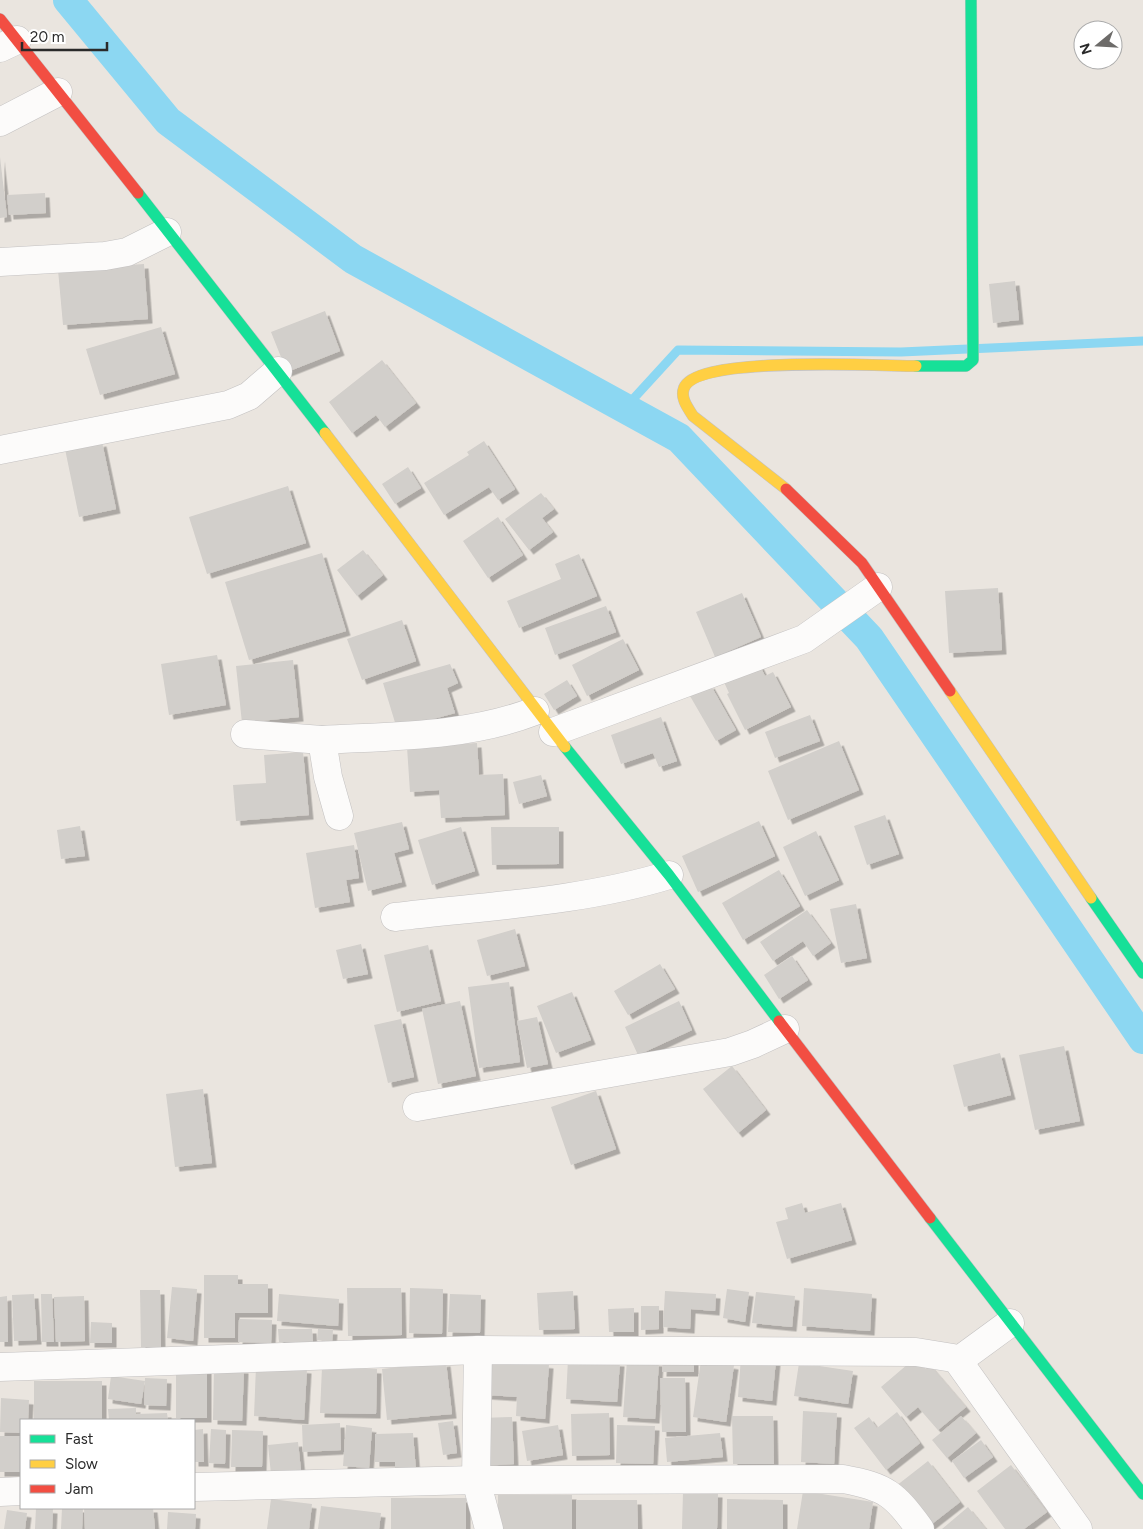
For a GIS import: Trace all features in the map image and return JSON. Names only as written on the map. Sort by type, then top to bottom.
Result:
[{"type":"street","points":[[971,0],[973,360],[966,366],[762,365],[730,368],[696,375],[686,384],[685,401],[693,416],[776,479],[862,562],[875,589],[1143,973]]},
{"type":"street","points":[[0,19],[8,44],[58,92],[278,372],[535,711],[669,875],[1010,1323],[1143,1494]]},
{"type":"street","points":[[0,122],[58,92]]},
{"type":"street","points":[[0,262],[105,256],[128,252],[167,232]]},
{"type":"street","points":[[0,450],[228,405],[248,396],[278,372]]},
{"type":"street","points":[[554,732],[804,639],[875,589]]},
{"type":"street","points":[[244,734],[322,740],[415,735],[479,727],[513,719],[535,711]]},
{"type":"street","points":[[322,740],[328,777],[339,816]]},
{"type":"street","points":[[395,917],[564,898],[634,886],[669,875]]},
{"type":"street","points":[[417,1107],[730,1052],[785,1029]]},
{"type":"street","points":[[958,1361],[1010,1323]]},
{"type":"street","points":[[478,1350],[476,1480],[489,1529]]},
{"type":"street","points":[[0,1367],[478,1350],[916,1352],[952,1358],[958,1361],[1078,1529]]},
{"type":"street","points":[[195,1487],[476,1480],[843,1479],[870,1484],[890,1494],[920,1529]]},
{"type":"street","points":[[0,1492],[20,1491]]},
{"type":"building","points":[[0,157],[7,217],[0,218]]},
{"type":"building","points":[[45,193],[46,213],[9,215],[7,195]]},
{"type":"building","points":[[144,264],[148,319],[63,325],[58,270]]},
{"type":"building","points":[[1015,281],[1019,320],[993,323],[989,284]]},
{"type":"building","points":[[325,311],[340,351],[287,372],[271,332]]},
{"type":"building","points":[[161,327],[175,374],[100,395],[86,349]]},
{"type":"building","points":[[382,360],[416,403],[385,427],[376,415],[352,433],[329,402]]},
{"type":"building","points":[[484,441],[515,489],[498,500],[489,487],[444,515],[424,483],[469,455],[467,452]]},
{"type":"building","points":[[102,442],[116,509],[79,517],[65,449]]},
{"type":"building","points":[[408,467],[421,488],[395,504],[382,484]]},
{"type":"building","points":[[288,486],[306,543],[207,574],[189,517]]},
{"type":"building","points":[[541,493],[554,509],[542,518],[553,532],[529,550],[505,519]]},
{"type":"building","points":[[498,517],[523,555],[488,578],[463,541]]},
{"type":"building","points":[[363,550],[383,575],[357,596],[337,570]]},
{"type":"building","points":[[322,553],[346,631],[249,660],[225,582]]},
{"type":"building","points":[[579,554],[597,596],[519,628],[507,601],[561,579],[555,564]]},
{"type":"building","points":[[998,588],[1002,650],[949,653],[945,591]]},
{"type":"building","points":[[742,593],[761,637],[715,657],[696,612]]},
{"type":"building","points":[[606,606],[616,632],[555,655],[545,628]]},
{"type":"building","points":[[402,620],[416,661],[362,680],[347,639]]},
{"type":"building","points":[[623,639],[639,670],[587,696],[572,665]]},
{"type":"building","points":[[217,655],[226,705],[169,715],[161,664]]},
{"type":"building","points":[[293,660],[299,717],[242,723],[236,666]]},
{"type":"building","points":[[758,662],[765,676],[773,672],[791,707],[745,730],[727,694],[729,693],[723,680]]},
{"type":"building","points":[[450,664],[458,683],[447,688],[455,713],[397,729],[383,683]]},
{"type":"building","points":[[567,680],[577,696],[554,710],[544,694]]},
{"type":"building","points":[[710,684],[736,730],[716,741],[690,696]]},
{"type":"building","points":[[810,715],[820,741],[775,758],[765,732]]},
{"type":"building","points":[[661,717],[677,761],[659,767],[653,753],[621,764],[611,735]]},
{"type":"building","points":[[839,741],[859,790],[788,820],[768,771]]},
{"type":"building","points":[[477,743],[479,775],[503,774],[505,815],[441,818],[439,790],[410,792],[407,747]]},
{"type":"building","points":[[303,752],[309,815],[236,821],[233,785],[266,783],[264,755]]},
{"type":"building","points":[[541,775],[547,796],[519,804],[513,782]]},
{"type":"building","points":[[885,815],[899,854],[867,865],[854,826]]},
{"type":"building","points":[[759,821],[775,856],[698,892],[682,856]]},
{"type":"building","points":[[402,822],[409,849],[394,853],[402,882],[368,891],[354,833]]},
{"type":"building","points":[[80,826],[85,856],[61,859],[57,830]]},
{"type":"building","points":[[461,827],[475,871],[432,885],[418,840]]},
{"type":"building","points":[[491,827],[559,827],[559,864],[492,865]]},
{"type":"building","points":[[816,831],[839,880],[805,896],[783,847]]},
{"type":"building","points":[[354,845],[359,878],[346,880],[350,902],[315,908],[306,853]]},
{"type":"building","points":[[779,870],[800,906],[743,940],[722,903]]},
{"type":"building","points":[[856,904],[867,958],[841,963],[830,909]]},
{"type":"building","points":[[807,910],[831,943],[813,956],[803,941],[773,961],[760,942]]},
{"type":"building","points":[[515,929],[525,966],[487,976],[477,940]]},
{"type":"building","points":[[361,944],[368,974],[343,979],[336,950]]},
{"type":"building","points":[[428,945],[441,1001],[397,1012],[384,955]]},
{"type":"building","points":[[792,956],[808,980],[779,999],[764,975]]},
{"type":"building","points":[[660,964],[675,989],[628,1015],[614,991]]},
{"type":"building","points":[[509,982],[520,1062],[479,1068],[468,987]]},
{"type":"building","points":[[572,992],[591,1040],[556,1053],[537,1006]]},
{"type":"building","points":[[460,1001],[476,1076],[438,1084],[422,1009]]},
{"type":"building","points":[[679,1001],[692,1030],[638,1055],[625,1027]]},
{"type":"building","points":[[537,1017],[548,1064],[527,1068],[517,1021]]},
{"type":"building","points":[[401,1019],[414,1077],[388,1083],[374,1025]]},
{"type":"building","points":[[1064,1046],[1080,1121],[1035,1130],[1019,1055]]},
{"type":"building","points":[[1000,1053],[1011,1095],[964,1107],[953,1065]]},
{"type":"building","points":[[732,1066],[766,1110],[738,1133],[703,1089]]},
{"type":"building","points":[[203,1089],[212,1163],[175,1167],[166,1094]]},
{"type":"building","points":[[596,1091],[616,1149],[571,1165],[551,1107]]},
{"type":"building","points":[[802,1203],[805,1213],[841,1203],[852,1240],[787,1259],[776,1222],[788,1219],[785,1208]]},
{"type":"building","points":[[204,1275],[238,1275],[238,1284],[268,1284],[268,1313],[235,1313],[235,1338],[204,1338]]},
{"type":"building","points":[[172,1287],[197,1289],[193,1341],[167,1338]]},
{"type":"building","points":[[347,1288],[401,1288],[402,1335],[348,1336]]},
{"type":"building","points":[[410,1288],[443,1289],[442,1334],[409,1333]]},
{"type":"building","points":[[804,1288],[872,1294],[870,1331],[802,1326]]},
{"type":"building","points":[[727,1289],[749,1292],[745,1322],[723,1318]]},
{"type":"building","points":[[140,1290],[160,1290],[161,1347],[141,1347]]},
{"type":"building","points":[[573,1291],[575,1329],[539,1330],[537,1293]]},
{"type":"building","points":[[665,1291],[716,1294],[715,1311],[691,1309],[690,1329],[663,1327]]},
{"type":"building","points":[[756,1292],[795,1296],[792,1327],[752,1323]]},
{"type":"building","points":[[34,1294],[37,1340],[14,1341],[12,1295]]},
{"type":"building","points":[[41,1294],[52,1294],[54,1342],[42,1342]]},
{"type":"building","points":[[279,1294],[339,1299],[338,1326],[277,1321]]},
{"type":"building","points":[[450,1294],[481,1295],[480,1333],[448,1332]]},
{"type":"building","points":[[7,1296],[8,1342],[0,1342],[0,1297]]},
{"type":"building","points":[[84,1296],[85,1341],[56,1342],[54,1297]]},
{"type":"building","points":[[641,1306],[659,1306],[659,1329],[641,1330]]},
{"type":"building","points":[[634,1308],[634,1332],[609,1332],[608,1309]]},
{"type":"building","points":[[239,1319],[272,1320],[271,1343],[238,1342]]},
{"type":"building","points":[[91,1322],[112,1323],[112,1343],[90,1343]]},
{"type":"building","points":[[278,1329],[312,1329],[313,1342],[279,1342]]},
{"type":"building","points":[[318,1329],[333,1330],[332,1342],[317,1340]]},
{"type":"building","points":[[663,1354],[694,1354],[694,1372],[662,1372]]},
{"type":"building","points":[[741,1357],[776,1360],[772,1401],[738,1397]]},
{"type":"building","points":[[915,1358],[925,1369],[930,1365],[966,1407],[938,1430],[918,1407],[906,1417],[881,1387]]},
{"type":"building","points":[[490,1359],[549,1364],[545,1419],[516,1416],[517,1397],[487,1395]]},
{"type":"building","points":[[568,1359],[620,1362],[617,1402],[566,1399]]},
{"type":"building","points":[[627,1360],[659,1362],[655,1419],[623,1417]]},
{"type":"building","points":[[701,1360],[734,1365],[726,1422],[693,1417]]},
{"type":"building","points":[[446,1362],[452,1414],[387,1420],[382,1369]]},
{"type":"building","points":[[799,1363],[853,1371],[848,1404],[794,1396]]},
{"type":"building","points":[[176,1365],[207,1365],[207,1418],[176,1418]]},
{"type":"building","points":[[256,1366],[307,1369],[304,1420],[254,1416]]},
{"type":"building","points":[[322,1367],[377,1369],[376,1414],[320,1413]]},
{"type":"building","points":[[214,1368],[244,1369],[242,1421],[213,1420]]},
{"type":"building","points":[[111,1376],[145,1381],[141,1404],[108,1399]]},
{"type":"building","points":[[145,1378],[167,1379],[166,1406],[144,1405]]},
{"type":"building","points":[[660,1378],[685,1378],[686,1432],[662,1432]]},
{"type":"building","points":[[34,1381],[102,1381],[102,1419],[34,1419]]},
{"type":"building","points":[[1,1398],[29,1400],[28,1419],[20,1419],[20,1433],[0,1432]]},
{"type":"building","points":[[136,1408],[136,1414],[167,1413],[168,1419],[109,1419],[108,1409]]},
{"type":"building","points":[[803,1411],[837,1413],[834,1464],[801,1462]]},
{"type":"building","points":[[897,1412],[920,1443],[886,1470],[854,1428],[869,1417],[877,1428]]},
{"type":"building","points":[[609,1413],[610,1455],[572,1456],[571,1414]]},
{"type":"building","points":[[732,1416],[773,1416],[774,1464],[733,1464]]},
{"type":"building","points":[[961,1416],[976,1433],[947,1458],[932,1440]]},
{"type":"building","points":[[512,1417],[514,1464],[483,1466],[480,1418]]},
{"type":"building","points":[[453,1421],[457,1453],[443,1455],[438,1423]]},
{"type":"building","points":[[340,1423],[341,1450],[303,1452],[302,1425]]},
{"type":"building","points":[[346,1425],[372,1428],[369,1468],[343,1466]]},
{"type":"building","points":[[558,1425],[563,1455],[527,1461],[522,1431]]},
{"type":"building","points":[[617,1425],[655,1426],[653,1464],[616,1463]]},
{"type":"building","points":[[203,1429],[204,1462],[195,1462],[195,1430]]},
{"type":"building","points":[[211,1429],[226,1430],[225,1464],[209,1463]]},
{"type":"building","points":[[232,1430],[263,1431],[262,1467],[231,1467]]},
{"type":"building","points":[[413,1433],[416,1471],[395,1472],[395,1462],[375,1462],[375,1434]]},
{"type":"building","points":[[720,1433],[723,1457],[667,1462],[665,1438]]},
{"type":"building","points":[[0,1436],[20,1436],[20,1472],[0,1472]]},
{"type":"building","points":[[981,1440],[993,1457],[964,1478],[952,1461]]},
{"type":"building","points":[[298,1442],[301,1471],[271,1474],[268,1445]]},
{"type":"building","points":[[928,1461],[960,1502],[928,1527],[896,1486]]},
{"type":"building","points":[[1011,1465],[1047,1512],[1024,1529],[1005,1529],[977,1491]]},
{"type":"building","points":[[803,1491],[873,1502],[869,1529],[797,1529]]},
{"type":"building","points":[[683,1492],[718,1493],[717,1529],[682,1529]]},
{"type":"building","points":[[498,1495],[572,1495],[572,1529],[498,1529]]},
{"type":"building","points":[[391,1498],[466,1498],[466,1529],[391,1529]]},
{"type":"building","points":[[271,1499],[312,1504],[309,1529],[267,1529]]},
{"type":"building","points":[[727,1499],[783,1500],[783,1529],[727,1529]]},
{"type":"building","points":[[576,1500],[637,1500],[638,1529],[576,1529]]},
{"type":"building","points":[[321,1506],[381,1513],[379,1529],[318,1529]]},
{"type":"building","points":[[968,1507],[986,1529],[942,1529]]},
{"type":"building","points":[[36,1509],[53,1509],[52,1529],[35,1529]]},
{"type":"building","points":[[62,1509],[83,1509],[82,1529],[61,1529]]},
{"type":"building","points":[[84,1509],[153,1509],[155,1529],[85,1529]]},
{"type":"building","points":[[7,1510],[27,1513],[25,1529],[4,1529]]},
{"type":"building","points":[[168,1512],[196,1514],[195,1529],[167,1529]]},
{"type":"waterway","points":[[68,0],[168,121],[353,259],[679,438],[869,638],[1143,1039]]},
{"type":"waterway","points":[[624,409],[678,350],[901,352],[1143,341]]},
{"type":"traffic: fast","points":[[916,366],[966,366],[973,360],[971,0]]},
{"type":"traffic: fast","points":[[138,193],[325,433]]},
{"type":"traffic: fast","points":[[565,747],[669,875],[779,1021]]},
{"type":"traffic: fast","points":[[1091,898],[1143,973]]},
{"type":"traffic: fast","points":[[930,1218],[1143,1494]]},
{"type":"traffic: slow","points":[[786,489],[693,416],[684,399],[684,388],[696,378],[720,371],[753,367],[830,364],[916,366]]},
{"type":"traffic: slow","points":[[325,433],[565,747]]},
{"type":"traffic: slow","points":[[950,691],[1091,898]]},
{"type":"traffic: jam","points":[[0,19],[138,193]]},
{"type":"traffic: jam","points":[[786,489],[862,563],[950,691]]},
{"type":"traffic: jam","points":[[779,1021],[930,1218]]}]
